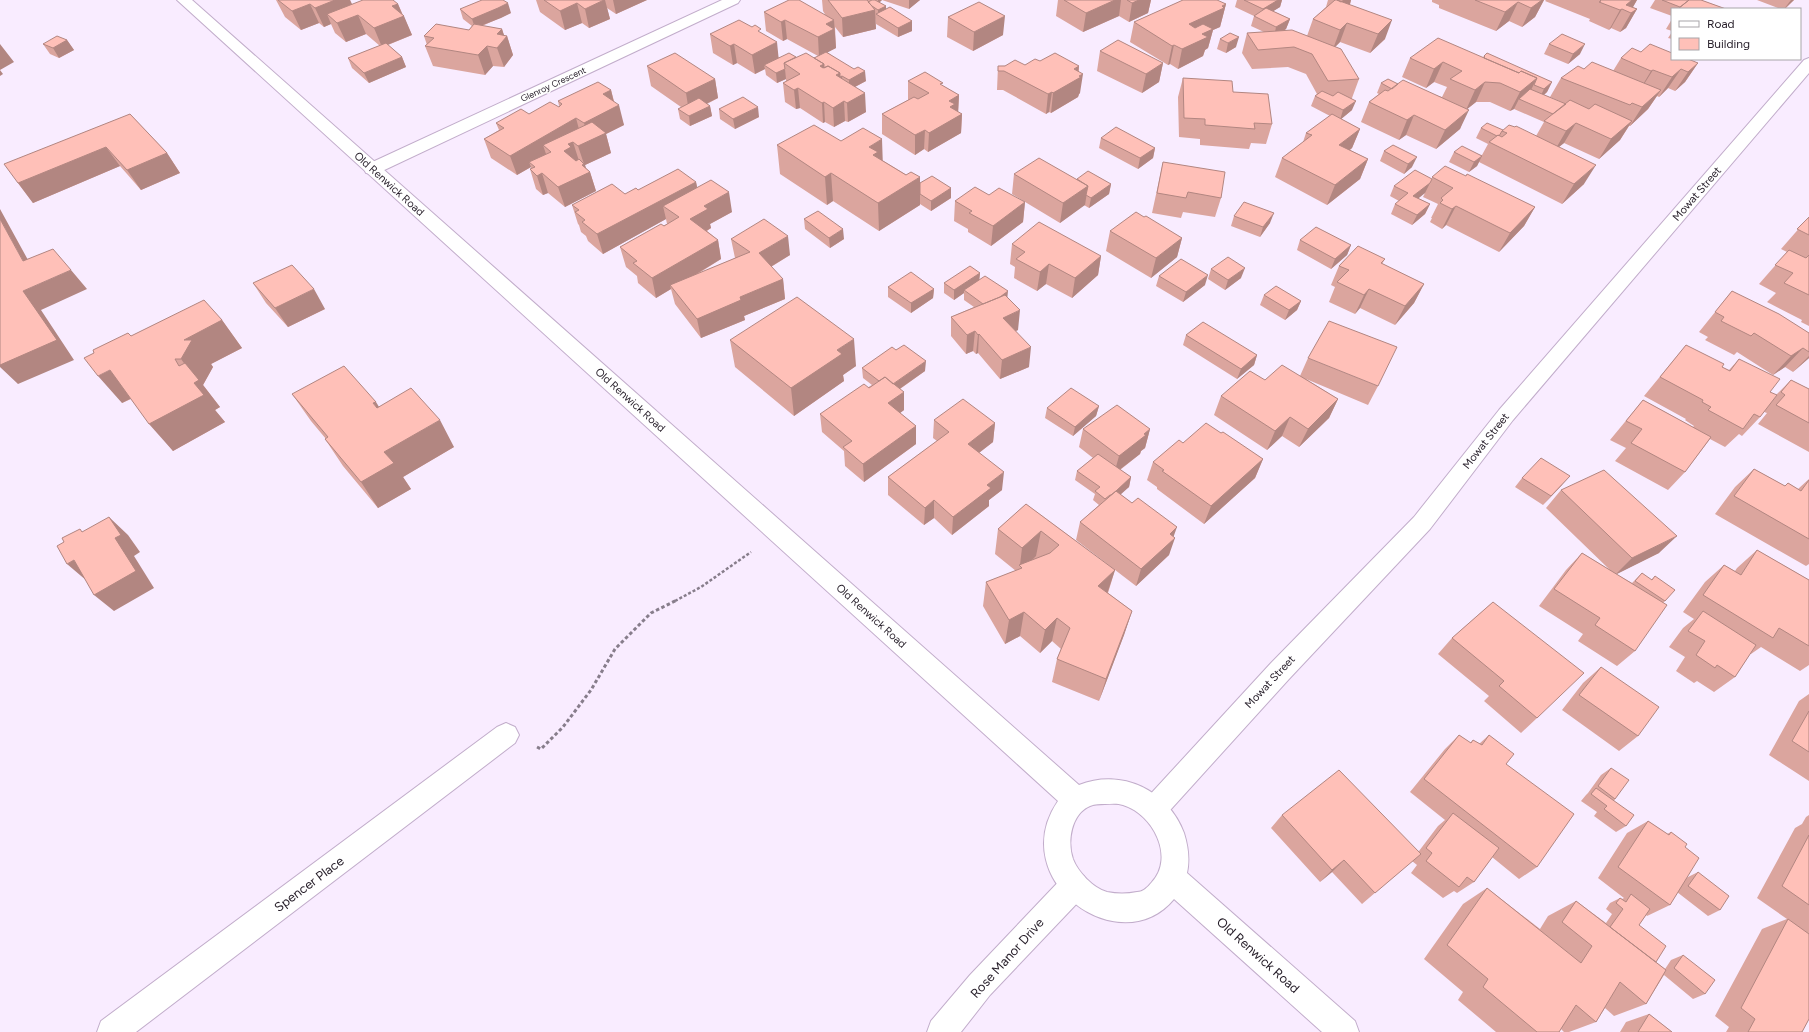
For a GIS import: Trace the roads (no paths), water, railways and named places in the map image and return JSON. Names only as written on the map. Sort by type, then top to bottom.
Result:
[{"type":"street","name":"Old Renwick Road","points":[[184,0],[1076,800]]},
{"type":"street","name":"Glenroy Crescent","points":[[372,169],[733,0]]},
{"type":"street","name":"Mowat Street","points":[[1154,809],[1280,671],[1422,523],[1506,415],[1809,64]]},
{"type":"street","name":"Spencer Place","points":[[112,1032],[506,735]]},
{"type":"street","points":[[1117,791],[1137,797],[1154,809],[1163,818],[1174,841],[1176,853],[1175,866],[1172,878],[1165,890],[1155,899],[1143,905],[1128,908],[1114,908],[1099,904],[1085,896],[1074,886],[1064,873],[1056,845],[1058,830],[1062,818],[1076,800],[1092,793],[1117,791]]},
{"type":"street","name":"Old Renwick Road","points":[[1172,878],[1344,1032]]},
{"type":"street","name":"Rose Manor Drive","points":[[942,1032],[980,985],[1074,886]]}]
